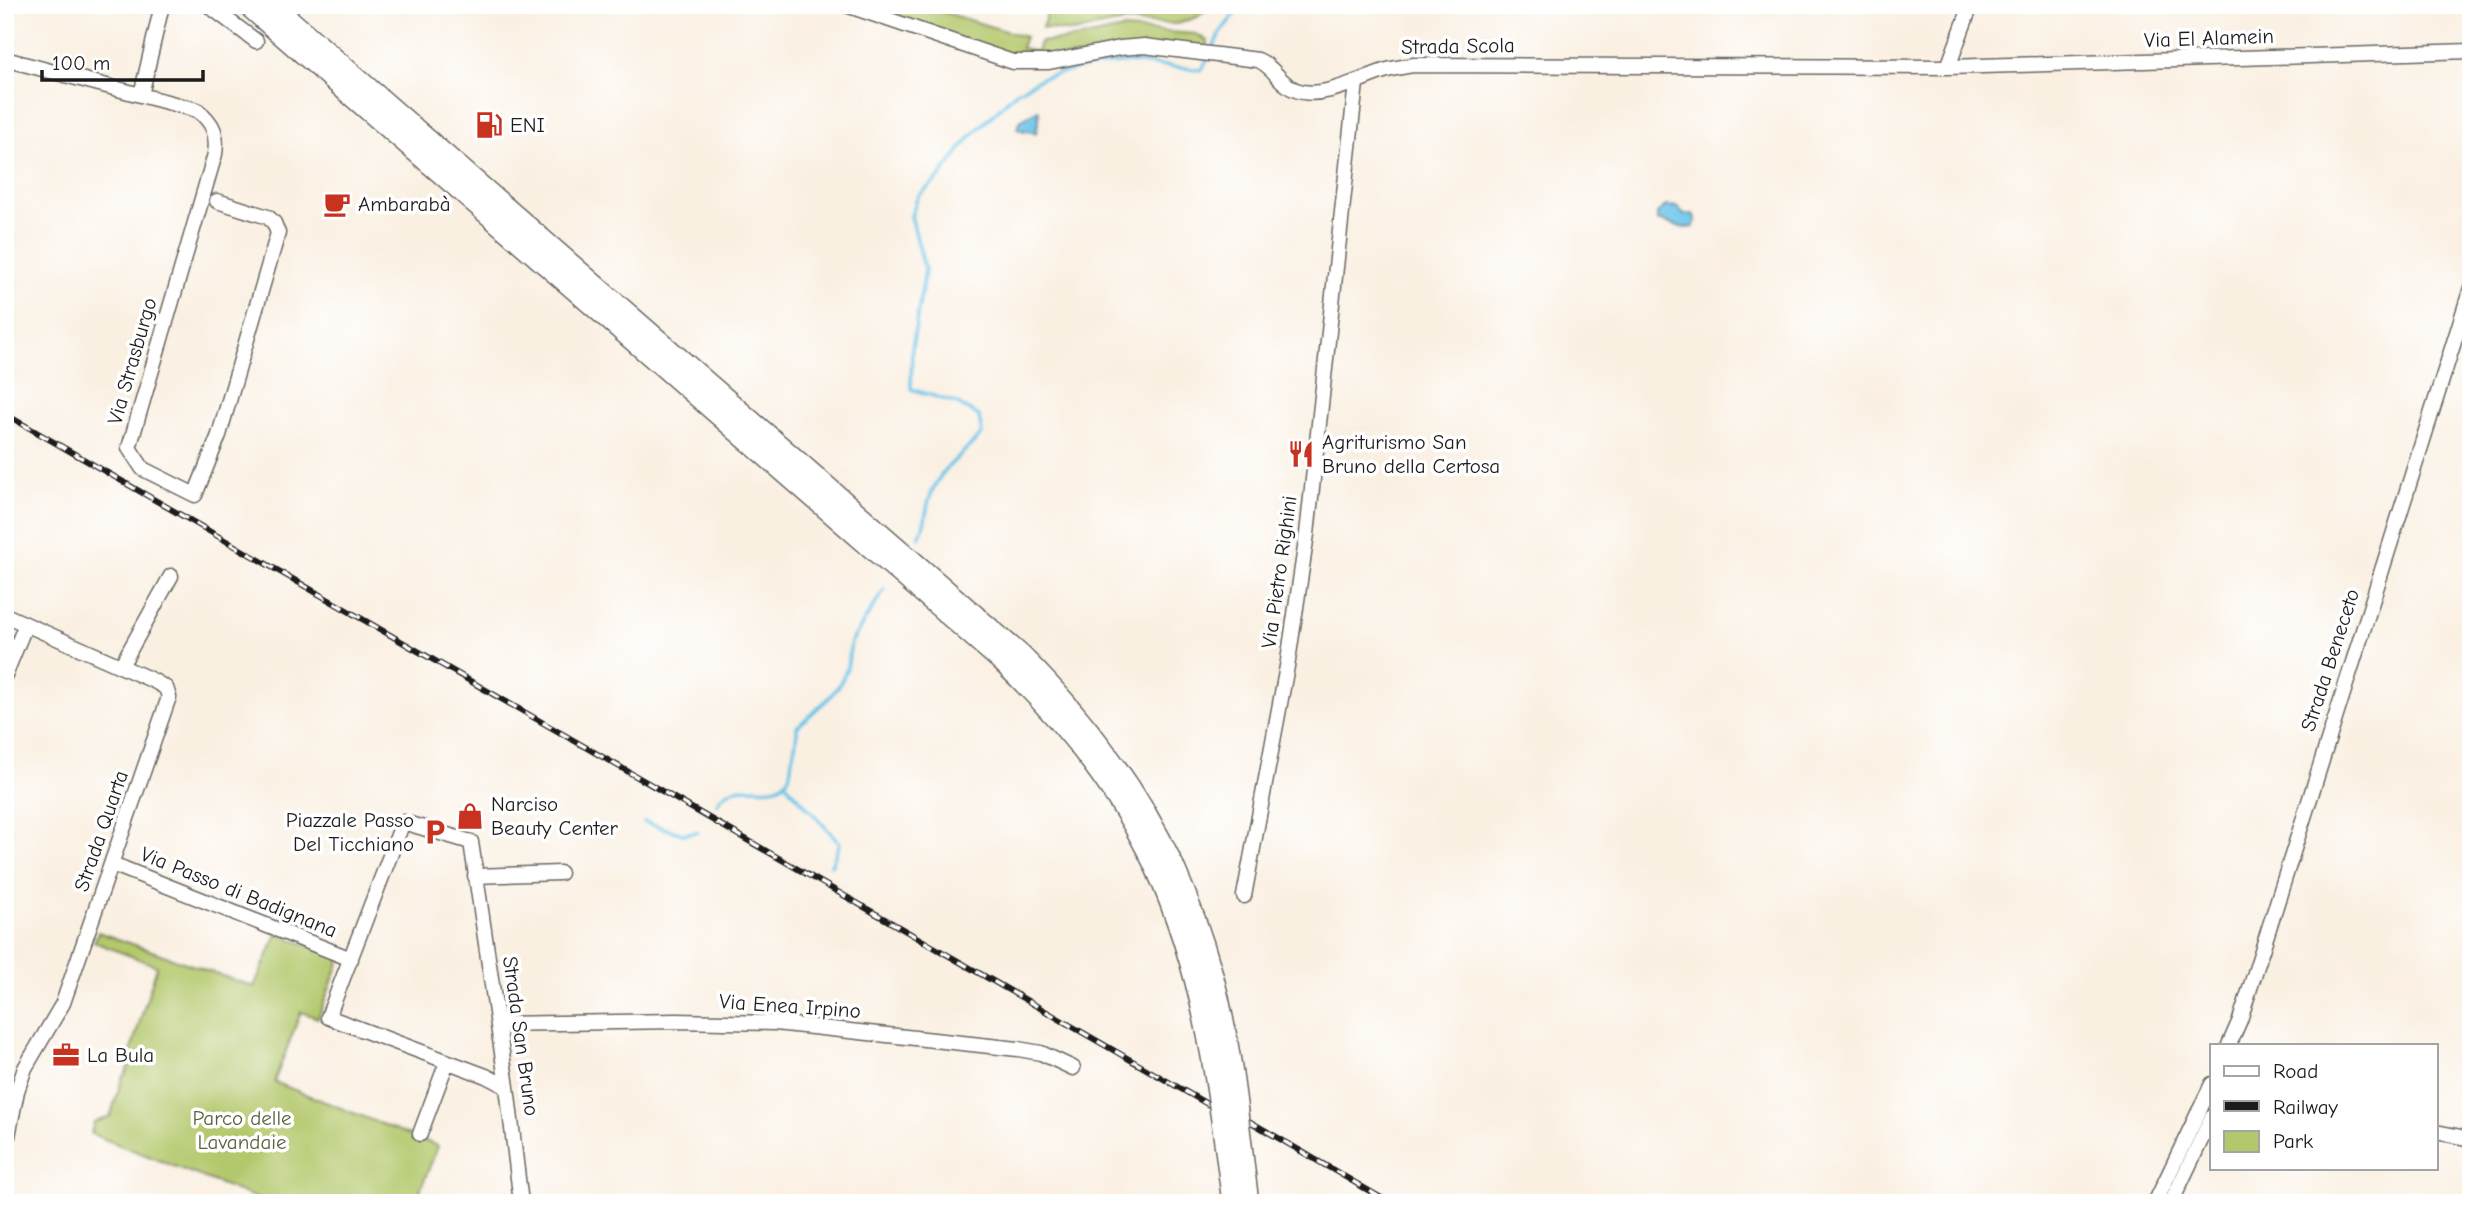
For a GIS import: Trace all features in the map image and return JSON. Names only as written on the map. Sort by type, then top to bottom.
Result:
[{"type":"highway","points":[[248,5],[1002,661],[1051,710],[1094,762],[1164,865],[1202,999],[1233,1203]]},
{"type":"highway","points":[[272,5],[1021,656],[1069,706],[1111,759],[1136,797],[1164,865],[1199,930],[1217,995],[1231,1072],[1248,1203]]},
{"type":"street","points":[[141,95],[162,5]]},
{"type":"street","points":[[208,5],[256,41]]},
{"type":"street","name":"Strada Scola","points":[[846,5],[1013,62],[1049,62],[1128,47],[1153,47],[1258,60],[1269,65],[1287,86],[1299,92],[1313,92],[1356,83],[1381,72],[1413,65],[1948,67]]},
{"type":"street","points":[[1948,67],[1971,5]]},
{"type":"street","name":"Via El Alamein","points":[[1948,67],[2471,51]]},
{"type":"street","name":"Via Strasburgo","points":[[5,60],[197,110],[214,126],[217,141],[207,181],[129,448],[143,469],[195,495],[219,435],[278,233],[268,217],[217,201]]},
{"type":"street","name":"Via Pietro Righini","points":[[1244,896],[1288,661],[1307,534],[1356,83]]},
{"type":"street","points":[[199,209],[217,201],[207,181]]},
{"type":"street","name":"Strada Beneceto","points":[[2229,1044],[2240,1020],[2471,288]]},
{"type":"street","points":[[121,666],[171,576]]},
{"type":"street","name":"Strada Quarta","points":[[5,615],[163,686],[168,691],[169,701],[63,1003],[25,1068],[9,1106],[5,1151]]},
{"type":"street","points":[[5,675],[26,624]]},
{"type":"street","name":"Strada San Bruno","points":[[351,959],[403,822],[471,842],[508,1087],[521,1203]]},
{"type":"street","name":"Via Passo di Badignana","points":[[112,864],[351,959]]},
{"type":"street","points":[[475,876],[560,873]]},
{"type":"street","points":[[351,959],[328,1017],[486,1076],[508,1087]]},
{"type":"street","name":"Via Enea Irpino","points":[[498,1024],[676,1021],[775,1023],[1018,1049],[1041,1053],[1073,1068]]},
{"type":"street","points":[[420,1134],[447,1062]]},
{"type":"street","points":[[2155,1203],[2210,1088]]},
{"type":"street","points":[[2171,1203],[2210,1121]]},
{"type":"street","points":[[2438,1132],[2471,1139]]},
{"type":"green space","points":[[859,5],[920,5],[1025,37],[1021,48],[1037,52],[1040,42],[1074,39],[1123,29],[1196,34],[1208,41],[1207,49],[1019,59]]},
{"type":"green space","points":[[1057,5],[1213,5],[1197,17],[1177,24],[1124,22],[1072,32],[1042,28],[1049,8],[1055,10]]},
{"type":"green space","name":"Parco delle Lavandaie","points":[[98,932],[254,987],[277,934],[341,958],[318,1018],[301,1012],[274,1082],[438,1146],[415,1203],[269,1203],[91,1134],[94,1122],[110,1117],[129,1064],[127,1063],[157,966],[94,942]]},
{"type":"water","points":[[1038,110],[1040,113],[1036,133],[1017,129],[1019,122]]},
{"type":"water","points":[[1666,206],[1678,207],[1684,215],[1693,214],[1696,221],[1693,227],[1685,228],[1657,220],[1657,213]]},
{"type":"waterway","points":[[1212,50],[1220,33],[1242,5]]},
{"type":"waterway","points":[[919,537],[935,485],[946,469],[982,434],[979,416],[956,403],[911,389],[912,348],[925,270],[911,216],[918,196],[939,178],[970,137],[1016,92],[1042,78],[1089,66],[1130,62],[1202,70],[1208,57]]},
{"type":"waterway","points":[[717,804],[725,794],[734,790],[775,788],[783,784],[790,774],[797,727],[829,698],[840,684],[847,668],[851,642],[884,590]]},
{"type":"waterway","points":[[784,782],[840,843],[831,865]]},
{"type":"waterway","points":[[644,822],[683,834],[698,832]]},
{"type":"railway","points":[[5,414],[1209,1105]]},
{"type":"railway","points":[[1249,1121],[1390,1203]]},
{"type":"place","name":"ENI","points":[[489,125]]},
{"type":"place","name":"Ambarabà","points":[[337,204]]},
{"type":"place","name":"Agriturismo San Bruno della Certosa","points":[[1301,454]]},
{"type":"place","name":"Narciso Beauty Center","points":[[470,816]]},
{"type":"place","name":"Piazzale Passo Del Ticchiano","points":[[435,832]]},
{"type":"place","name":"La Bula","points":[[66,1055]]}]
